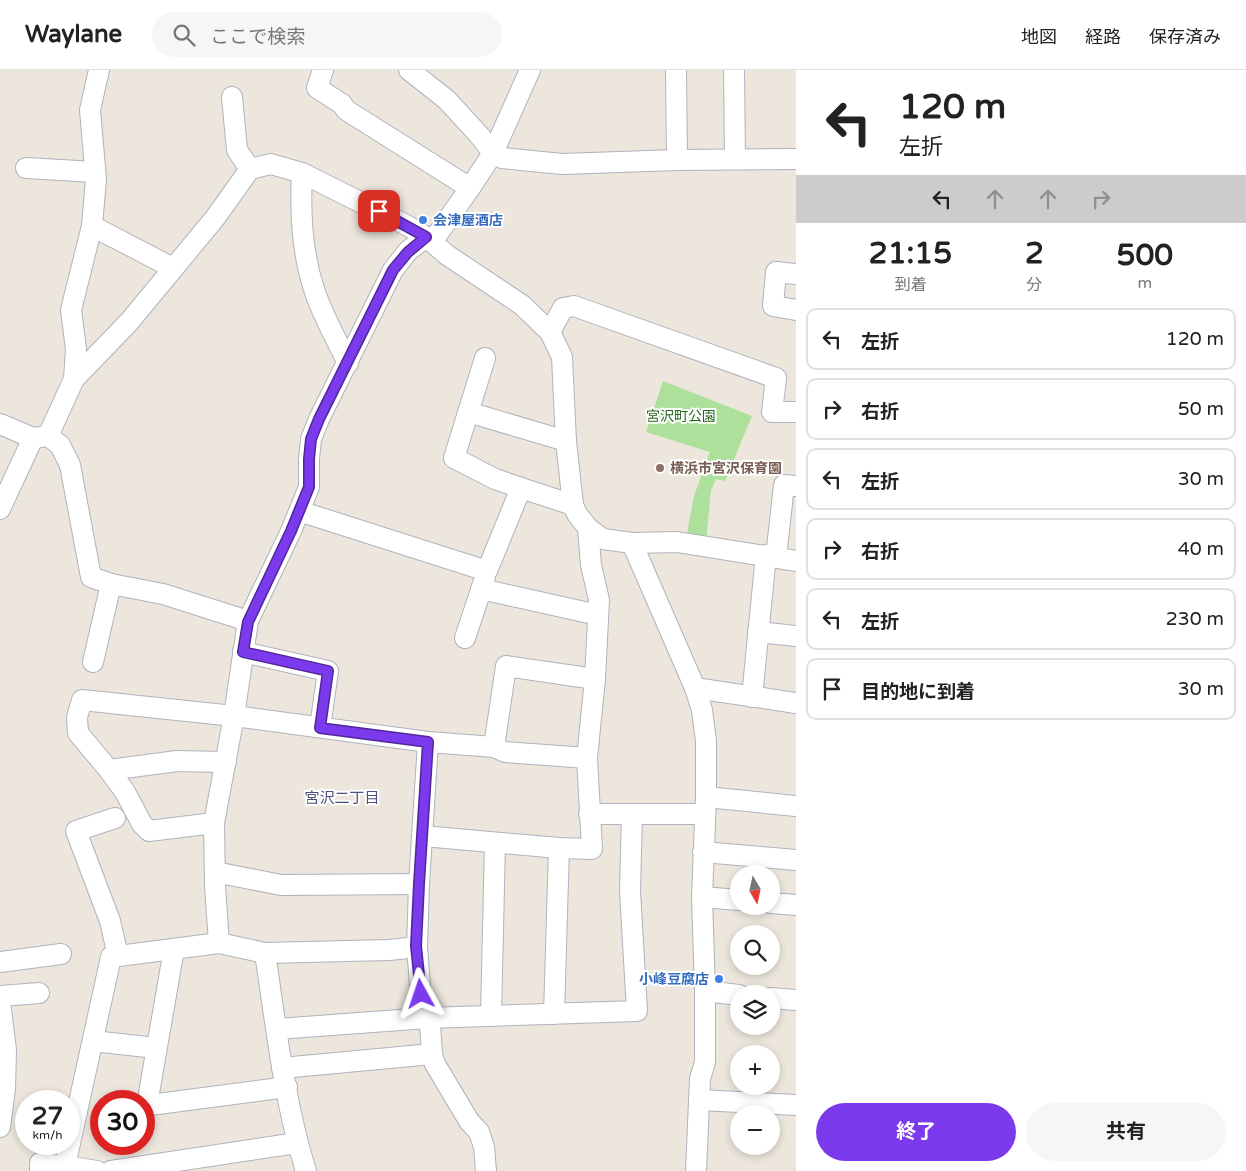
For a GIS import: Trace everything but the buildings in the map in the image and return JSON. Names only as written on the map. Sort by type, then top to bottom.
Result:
[{"type":"street","points":[[74,379],[76,349],[71,310],[92,226],[96,172],[90,110],[99,70]]},
{"type":"street","points":[[323,70],[317,88],[342,104],[346,110],[470,188]]},
{"type":"street","points":[[409,70],[447,100],[479,135],[492,153],[502,158],[562,164],[678,160],[796,159]]},
{"type":"street","points":[[219,943],[214,823],[234,716],[248,622],[291,531],[309,487],[311,439],[393,270],[408,252],[429,240],[470,188],[492,153],[530,70]]},
{"type":"street","points":[[676,70],[678,160]]},
{"type":"street","points":[[734,70],[735,159]]},
{"type":"street","points":[[232,98],[236,150],[250,169]]},
{"type":"street","points":[[0,509],[74,379],[129,322],[215,218],[250,169],[271,164],[302,173],[364,203],[429,240],[447,255],[522,305],[550,332],[562,357],[566,441],[573,505],[577,514],[588,528],[603,539],[632,543],[677,542],[796,561]]},
{"type":"street","points":[[26,168],[96,172]]},
{"type":"street","points":[[302,173],[301,204],[308,265],[314,291],[348,363]]},
{"type":"street","points":[[92,226],[173,268]]},
{"type":"street","points":[[796,274],[776,272],[773,306],[796,310]]},
{"type":"street","points":[[550,332],[563,308],[574,306],[776,378],[772,412],[796,412]]},
{"type":"street","points":[[485,358],[454,458],[495,479],[573,505]]},
{"type":"street","points":[[468,412],[566,441]]},
{"type":"street","points":[[0,424],[60,445],[67,455],[90,577],[111,584],[163,594],[248,622]]},
{"type":"street","points":[[752,697],[758,632],[784,484],[796,486]]},
{"type":"street","points":[[466,638],[484,580],[521,488]]},
{"type":"street","points":[[299,511],[484,580],[598,615]]},
{"type":"street","points":[[423,836],[559,848],[592,849],[587,758],[599,600],[591,564],[588,528]]},
{"type":"street","points":[[632,543],[695,688],[702,710],[706,742],[702,896],[705,1062],[700,1079],[696,1171]]},
{"type":"street","points":[[93,662],[111,584]]},
{"type":"street","points":[[758,632],[796,636]]},
{"type":"street","points":[[243,652],[328,671],[320,728]]},
{"type":"street","points":[[494,747],[506,666],[594,679]]},
{"type":"street","points":[[695,688],[796,703]]},
{"type":"street","points":[[214,823],[149,831],[142,824],[125,792],[78,733],[77,717],[82,700],[234,716],[428,742],[494,747],[506,752],[587,758]]},
{"type":"street","points":[[428,742],[416,946],[422,1010],[430,1025],[432,1054],[435,1064],[469,1122],[479,1132],[484,1147],[486,1171]]},
{"type":"street","points":[[109,770],[177,761],[226,762]]},
{"type":"street","points":[[589,814],[632,814],[705,806],[796,806]]},
{"type":"street","points":[[277,1029],[427,1018],[637,1011],[630,891],[632,814]]},
{"type":"street","points":[[115,818],[76,831],[110,921],[118,956]]},
{"type":"street","points":[[491,1016],[496,843]]},
{"type":"street","points":[[554,1014],[559,848]]},
{"type":"street","points":[[703,852],[796,860]]},
{"type":"street","points":[[215,872],[280,885],[419,884]]},
{"type":"street","points":[[702,896],[730,899]]},
{"type":"street","points":[[780,904],[796,905]]},
{"type":"street","points":[[65,1166],[111,957],[219,943],[264,953],[389,950],[416,946]]},
{"type":"street","points":[[174,949],[156,1048],[150,1105],[285,1078],[432,1054]]},
{"type":"street","points":[[264,953],[297,1143],[306,1171]]},
{"type":"street","points":[[0,962],[61,954]]},
{"type":"street","points":[[705,992],[730,994]]},
{"type":"street","points":[[0,996],[39,993]]},
{"type":"street","points":[[780,999],[796,1000]]},
{"type":"street","points":[[0,1002],[6,1050],[5,1089],[1,1117]]},
{"type":"street","points":[[93,1040],[156,1048]]},
{"type":"street","points":[[700,1100],[796,1105]]},
{"type":"street","points":[[111,1171],[142,1169],[297,1143]]},
{"type":"street","points":[[40,1171],[40,1163],[97,1171]]},
{"type":"green space","name":"宮沢町公園","points":[[663,381],[752,416],[725,481],[716,479],[711,490],[706,541],[686,539],[694,496],[710,452],[646,432]]},
{"type":"place","name":"会津屋酒店","points":[[423,220]]},
{"type":"place","name":"横浜市宮沢保育園","points":[[660,468]]},
{"type":"place","name":"小峰豆腐店","points":[[719,979]]},
{"type":"district","name":"宮沢二丁目","points":[[342,798]]},
{"type":"route","points":[[379,211],[426,237],[408,252],[393,270],[319,419],[311,439],[309,487],[291,531],[248,622],[243,652],[328,671],[320,728],[428,742],[416,946],[421,994]]}]
